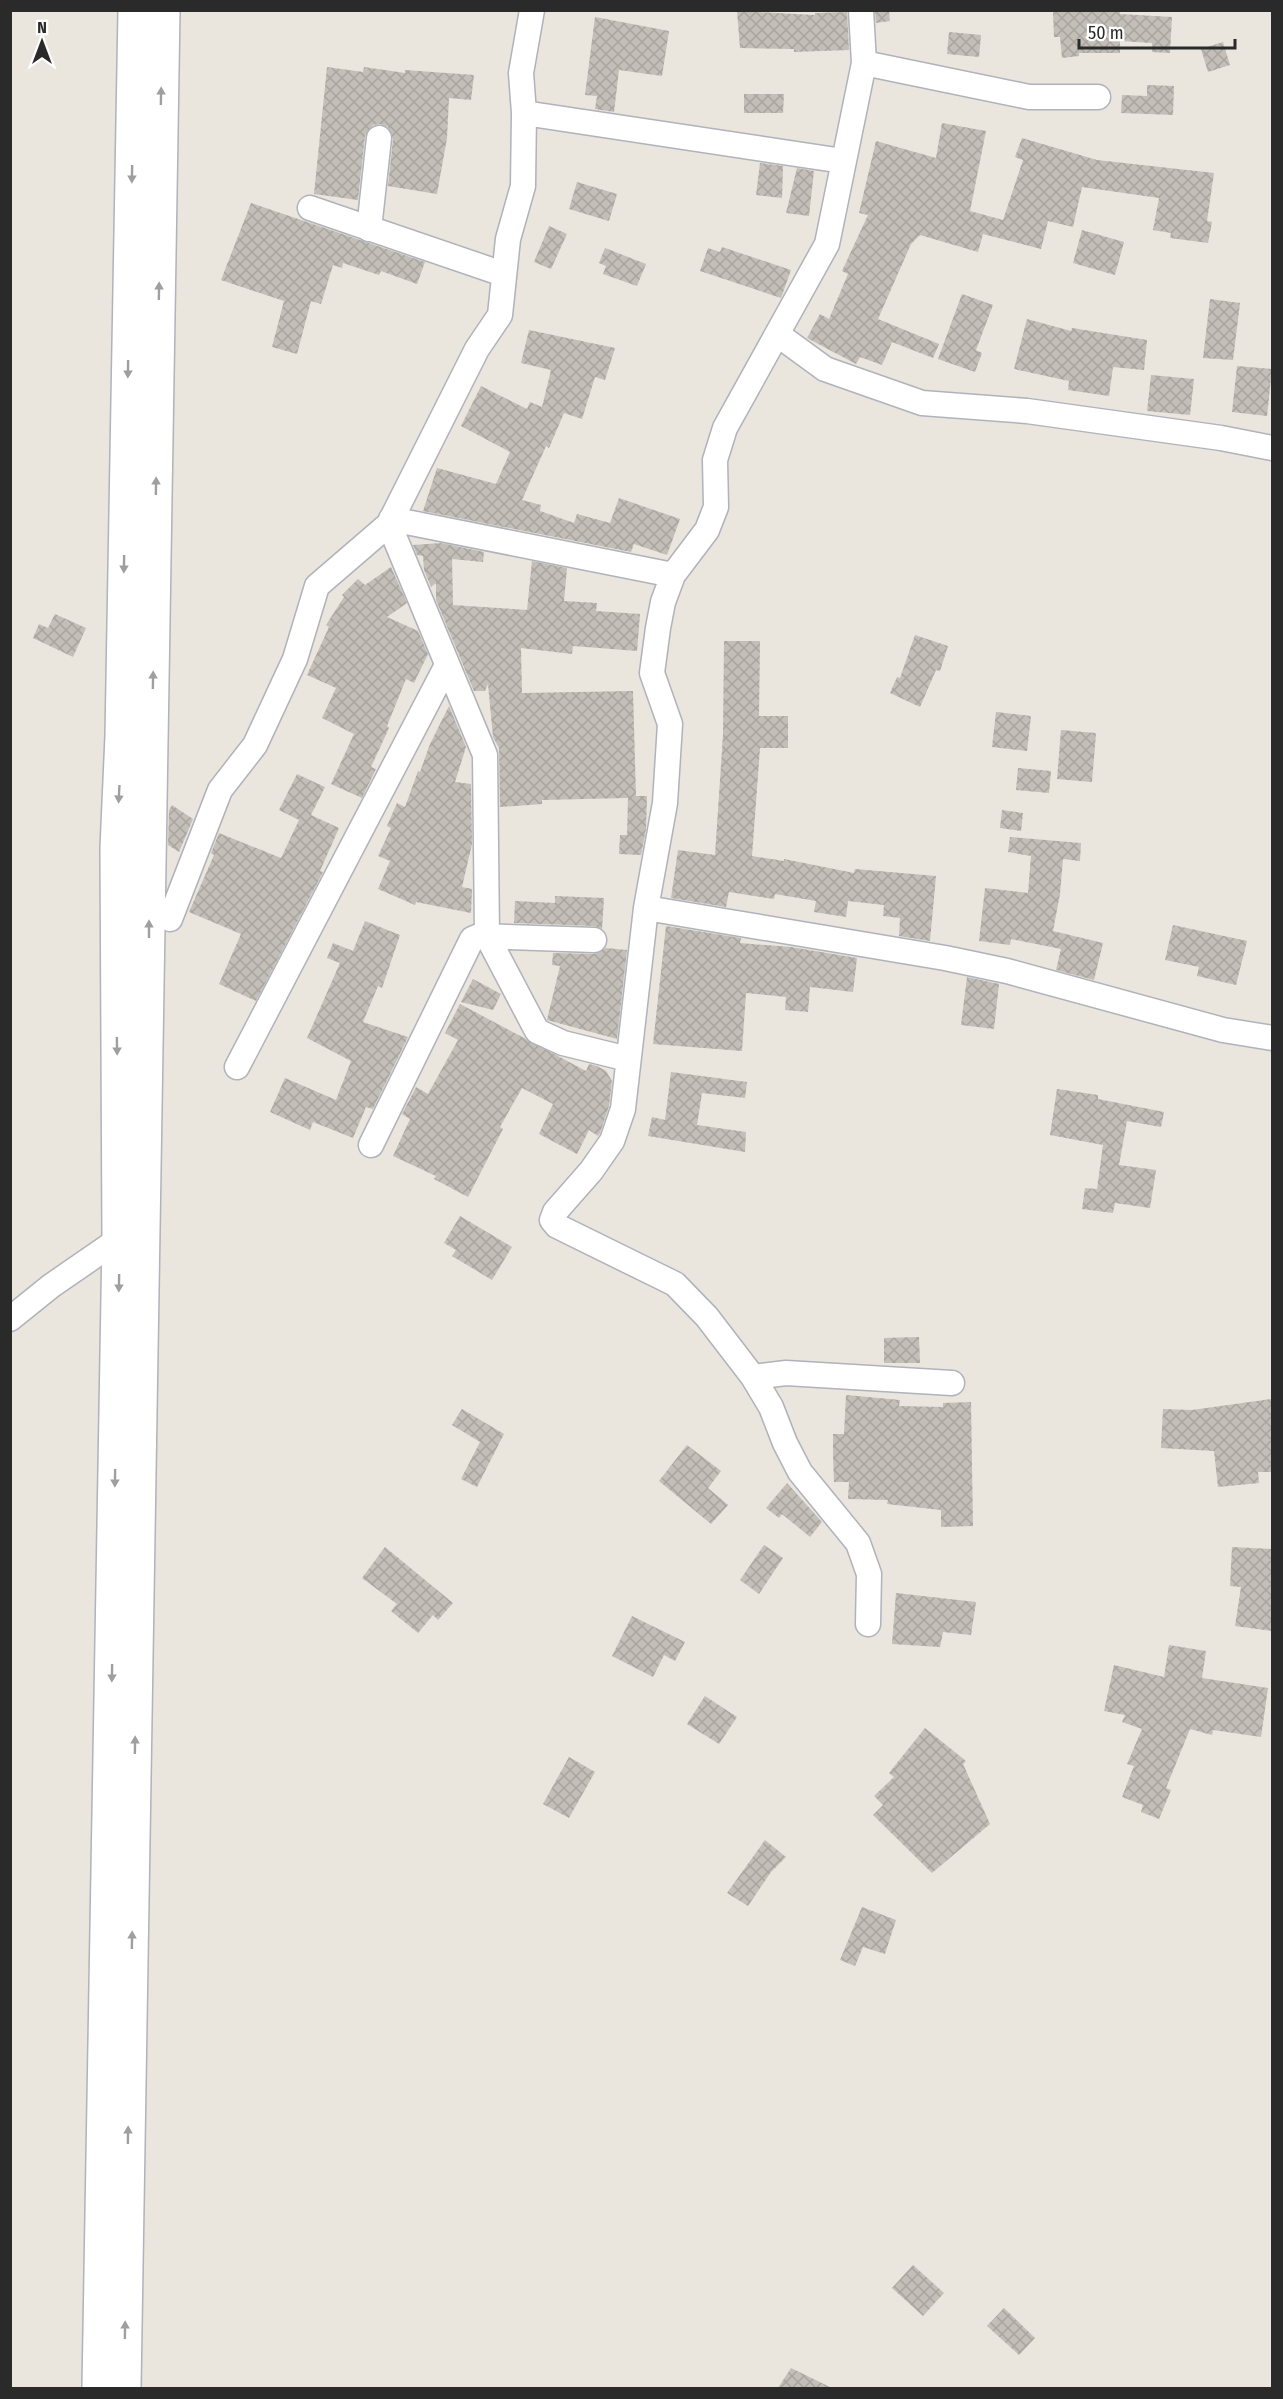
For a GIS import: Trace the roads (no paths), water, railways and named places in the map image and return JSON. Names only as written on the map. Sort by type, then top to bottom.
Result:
[{"type":"main road","points":[[99,2388],[119,1239],[117,848],[122,736],[135,10]]},
{"type":"main road","points":[[124,2388],[163,10]]},
{"type":"street","points":[[170,919],[220,790],[255,745],[295,659],[316,586],[390,522],[477,349],[500,315],[508,239],[523,186],[524,113],[521,73],[532,10]]},
{"type":"street","points":[[861,10],[864,63],[826,244],[725,428],[715,460],[716,507],[706,530],[673,575],[663,602],[652,673],[670,724],[665,803],[646,908],[623,1109],[615,1134],[591,1171],[555,1212],[552,1220],[557,1226],[675,1284],[707,1317],[753,1377],[771,1407],[784,1443],[800,1472],[858,1543],[869,1574],[868,1624]]},
{"type":"street","points":[[864,63],[1029,97],[1098,97]]},
{"type":"street","points":[[524,113],[843,161]]},
{"type":"street","points":[[369,228],[379,138]]},
{"type":"street","points":[[310,208],[503,274]]},
{"type":"street","points":[[777,334],[825,369],[904,399],[922,403],[1072,417],[1221,438],[1272,448]]},
{"type":"street","points":[[390,522],[673,575]]},
{"type":"street","points":[[390,522],[446,666],[485,755],[487,936],[537,1031],[563,1044],[628,1059]]},
{"type":"street","points":[[237,1067],[446,666]]},
{"type":"street","points":[[646,908],[945,958],[1007,971],[1223,1030],[1272,1038]]},
{"type":"street","points":[[371,1145],[469,944],[478,936],[594,940]]},
{"type":"street","points":[[10,1319],[51,1286],[119,1239]]},
{"type":"street","points":[[753,1377],[786,1372],[952,1383]]}]
